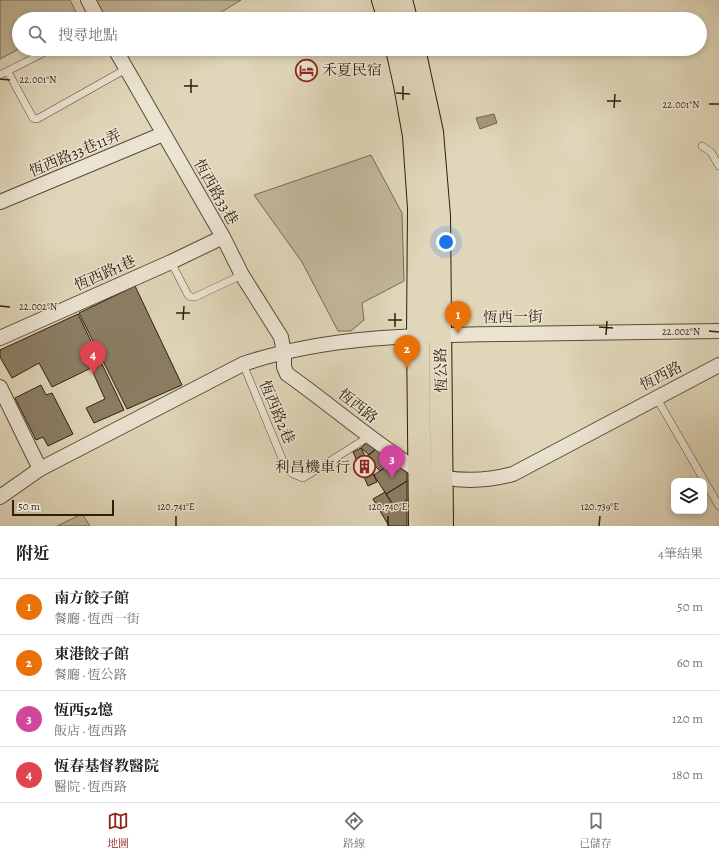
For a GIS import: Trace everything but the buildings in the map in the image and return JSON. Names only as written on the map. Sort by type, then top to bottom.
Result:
[{"type":"main road","points":[[383,0],[387,12]]},
{"type":"main road","points":[[401,0],[404,12]]},
{"type":"main road","name":"恆公路","points":[[399,56],[414,136],[419,208],[418,335],[420,526]]},
{"type":"main road","name":"恆公路","points":[[416,56],[432,132],[439,216],[442,526]]},
{"type":"street","points":[[88,0],[94,12]]},
{"type":"street","name":"恆西路33巷","points":[[119,56],[223,237],[242,275],[281,337],[284,353]]},
{"type":"street","name":"恆西路33巷11弄","points":[[0,202],[163,134]]},
{"type":"street","name":"恆西路1巷","points":[[0,338],[171,262],[223,237]]},
{"type":"street","name":"恆西一街","points":[[284,353],[353,340],[418,335],[719,331]]},
{"type":"street","points":[[0,497],[40,469],[243,364],[267,356],[284,353]]},
{"type":"street","name":"恆西路","points":[[284,353],[284,367],[287,374],[370,436],[419,470],[442,477],[482,479],[496,479],[513,474],[719,365]]},
{"type":"street","points":[[0,387],[40,469]]},
{"type":"lane","points":[[0,75],[38,56]]},
{"type":"lane","points":[[8,72],[33,118],[37,119],[126,69]]},
{"type":"lane","points":[[702,146],[711,152],[719,166]]},
{"type":"lane","points":[[171,262],[188,295],[192,297],[195,297],[242,275]]},
{"type":"lane","name":"恆西路2巷","points":[[243,364],[286,468],[293,474],[303,478],[370,436]]},
{"type":"lane","points":[[656,398],[719,506]]},
{"type":"shaded area","points":[[0,0],[70,0],[76,12],[12,12],[12,53],[0,59]]},
{"type":"shaded area","points":[[88,0],[241,0],[221,12],[95,12]]},
{"type":"shaded area","points":[[494,114],[497,123],[480,129],[476,118]]},
{"type":"shaded area","points":[[371,155],[402,213],[404,281],[362,303],[364,320],[351,331],[338,331],[302,262],[254,195]]},
{"type":"shaded area","points":[[82,514],[90,526],[57,526]]},
{"type":"place","name":"禾夏民宿","points":[[306,70]]},
{"type":"place","name":"南方餃子館","points":[[458,334]]},
{"type":"place","name":"東港餃子館","points":[[407,368]]},
{"type":"place","name":"恆春基督教醫院","points":[[93,374]]},
{"type":"place","name":"利昌機車行","points":[[365,467]]},
{"type":"place","name":"恆西52憶","points":[[392,478]]}]
